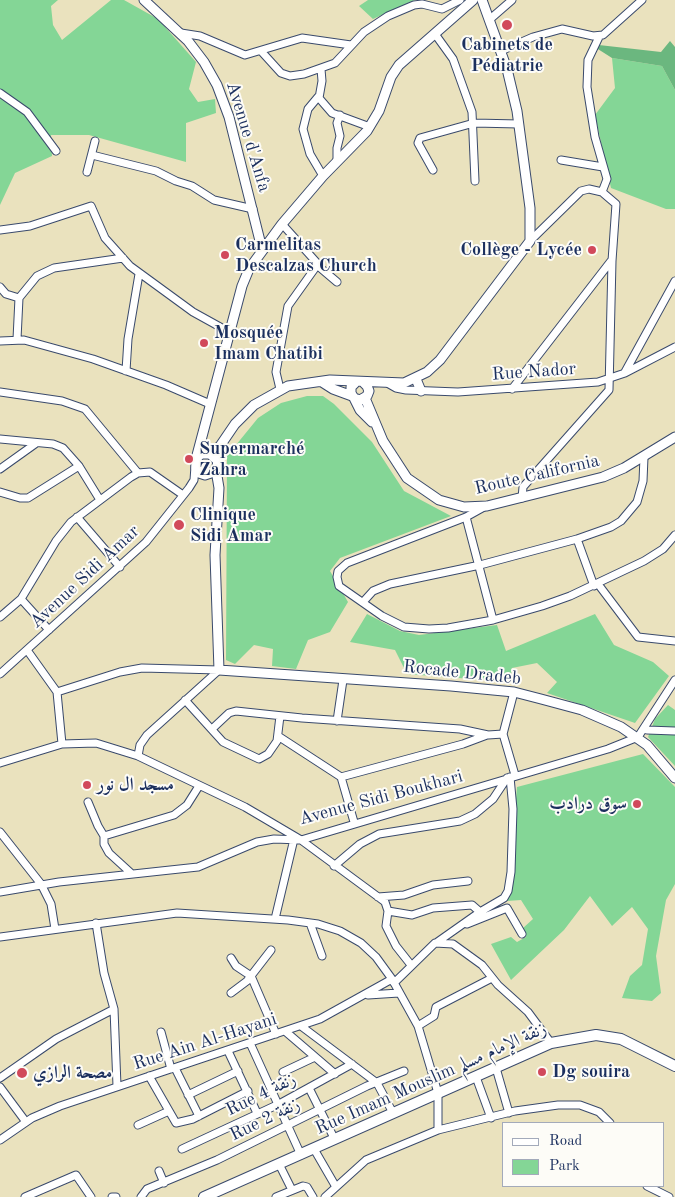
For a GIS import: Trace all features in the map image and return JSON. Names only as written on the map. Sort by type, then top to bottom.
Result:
[{"type":"main road","name":"Rue Imam Mouslim زنقة الإمام مسلم","points":[[204,1197],[551,1043],[596,1035],[621,1039],[675,1066]]},
{"type":"street","name":"Avenue d'Anfa","points":[[144,0],[181,33],[204,62],[222,95],[262,249]]},
{"type":"street","points":[[261,51],[279,71],[286,75],[304,74],[335,63],[373,24],[408,7],[420,4],[442,9],[460,0]]},
{"type":"street","points":[[194,480],[196,462],[210,404],[231,333],[242,286],[250,269],[262,249],[322,176],[370,127],[396,69],[473,0]]},
{"type":"street","points":[[482,0],[508,69],[519,124],[532,219],[530,241]]},
{"type":"street","points":[[488,20],[512,0]]},
{"type":"street","points":[[602,192],[607,182],[591,120],[587,87],[588,60],[599,36],[610,30],[642,0]]},
{"type":"street","points":[[501,50],[556,30],[572,30],[599,36]]},
{"type":"street","points":[[181,33],[200,36],[242,54],[261,51],[302,38],[351,46]]},
{"type":"street","points":[[435,34],[453,59],[474,123],[475,181]]},
{"type":"street","points":[[321,69],[322,81],[318,97],[308,109],[303,129],[310,154],[322,176]]},
{"type":"street","points":[[0,93],[27,112],[56,151]]},
{"type":"street","points":[[318,97],[332,113],[370,127]]},
{"type":"street","points":[[338,160],[337,148],[340,136],[337,123],[340,116]]},
{"type":"street","points":[[433,170],[421,151],[418,139],[474,123],[519,124]]},
{"type":"street","points":[[87,172],[95,141]]},
{"type":"street","points":[[92,155],[156,171],[192,186],[214,200],[253,209]]},
{"type":"street","points":[[561,160],[603,167]]},
{"type":"street","points":[[0,617],[21,599],[56,541],[76,517],[138,473],[153,473],[183,495],[194,480],[210,464],[234,424],[254,405],[280,389],[296,384],[322,382],[404,383],[416,379],[427,372],[440,360],[530,241],[578,192],[589,189],[602,192],[617,206],[612,261],[609,390],[523,486],[522,498]]},
{"type":"street","points":[[0,230],[30,226],[89,206],[94,210],[105,238],[139,274],[192,312],[231,333]]},
{"type":"street","points":[[282,224],[315,259],[317,265],[337,282]]},
{"type":"street","points":[[17,339],[19,298],[32,280],[49,270],[123,258]]},
{"type":"street","points":[[512,389],[612,261]]},
{"type":"street","points":[[280,389],[276,372],[288,306],[317,265]]},
{"type":"street","points":[[126,370],[128,339],[139,274]]},
{"type":"street","points":[[625,373],[675,281]]},
{"type":"street","points":[[0,287],[6,294],[19,298]]},
{"type":"street","points":[[0,341],[17,339],[126,370],[190,394],[210,404]]},
{"type":"street","name":"Rue Nador","points":[[388,384],[396,388],[421,391],[458,392],[512,389],[610,379],[675,347]]},
{"type":"street","points":[[416,379],[421,391]]},
{"type":"street","points":[[322,382],[333,389],[360,400],[388,384]]},
{"type":"street","points":[[353,397],[351,387],[359,383],[367,386],[367,396]]},
{"type":"street","points":[[0,392],[62,401],[85,409],[138,473]]},
{"type":"street","name":"Route California","points":[[367,396],[374,424]]},
{"type":"street","name":"Route California","points":[[353,397],[360,410],[374,424],[402,471],[418,488],[439,500],[454,505],[487,506],[603,477],[644,457],[675,437]]},
{"type":"street","points":[[0,439],[35,444],[53,444],[63,448],[79,466],[100,500]]},
{"type":"street","points":[[138,756],[144,738],[219,670],[215,555],[218,481],[202,439]]},
{"type":"street","points":[[0,469],[35,444]]},
{"type":"street","points":[[201,454],[210,464],[197,471],[196,462],[201,454]]},
{"type":"street","points":[[362,602],[373,591],[390,584],[480,565],[577,539],[610,527],[621,521],[640,498],[644,457]]},
{"type":"street","points":[[0,492],[20,498],[28,498],[79,466]]},
{"type":"street","name":"Avenue Sidi Amar","points":[[0,674],[146,542],[183,495]]},
{"type":"street","points":[[487,506],[466,517],[341,567],[337,578],[339,586],[395,623],[415,629],[448,628],[494,620],[542,606],[596,584],[654,555],[675,534]]},
{"type":"street","points":[[76,517],[120,567]]},
{"type":"street","points":[[466,517],[494,620]]},
{"type":"street","points":[[577,539],[596,584],[638,637],[675,641]]},
{"type":"street","points":[[21,599],[49,630]]},
{"type":"street","points":[[27,650],[57,692],[62,744]]},
{"type":"street","name":"Rocade Dradeb","points":[[57,692],[120,672],[142,668],[219,670],[514,692],[582,710],[607,720],[638,737],[653,751],[675,778]]},
{"type":"street","points":[[337,721],[344,680]]},
{"type":"street","points":[[638,737],[675,680]]},
{"type":"street","points":[[455,929],[504,898],[510,885],[511,777],[503,734],[514,692]]},
{"type":"street","points":[[185,700],[224,743],[260,759],[268,754],[278,736],[280,716]]},
{"type":"street","points":[[212,729],[234,711],[337,721],[460,729],[488,735],[503,734]]},
{"type":"street","points":[[460,729],[463,744]]},
{"type":"street","points":[[647,730],[675,731]]},
{"type":"street","points":[[341,777],[463,744],[488,735]]},
{"type":"street","points":[[278,736],[341,777],[354,822]]},
{"type":"street","name":"Avenue Sidi Boukhari","points":[[0,762],[62,744],[96,743],[138,756],[259,814],[297,840],[583,756],[638,737]]},
{"type":"street","points":[[334,866],[360,844],[379,834],[460,821],[475,814],[493,799],[511,777]]},
{"type":"street","points":[[104,836],[110,832],[174,815],[188,804],[198,786]]},
{"type":"street","points":[[88,802],[104,836],[104,844],[109,853],[132,874]]},
{"type":"street","points":[[0,832],[41,884],[51,904],[55,929]]},
{"type":"street","points":[[0,892],[41,884],[192,868],[210,863],[257,842],[274,839],[297,840],[385,902],[388,911],[386,926],[396,946],[411,965]]},
{"type":"street","points":[[275,919],[297,840]]},
{"type":"street","points":[[378,897],[404,895],[433,885],[468,881]]},
{"type":"street","points":[[388,911],[412,915],[432,908],[472,905],[480,912]]},
{"type":"street","points":[[455,929],[507,908],[522,934]]},
{"type":"street","points":[[0,937],[177,913],[275,919],[335,928],[352,937],[376,957],[393,981],[418,1026],[438,1093],[438,1130]]},
{"type":"street","points":[[96,923],[104,973],[114,1009],[117,1086]]},
{"type":"street","points":[[310,923],[322,956]]},
{"type":"street","name":"Rue Ain Al-Hayani","points":[[0,1140],[26,1122],[60,1106],[320,1019],[393,981],[455,929]]},
{"type":"street","points":[[436,943],[453,944],[482,965],[492,978],[528,1012],[551,1043]]},
{"type":"street","points":[[231,993],[251,976],[271,950]]},
{"type":"street","points":[[231,958],[236,966],[251,976],[276,1034]]},
{"type":"street","points":[[418,1026],[434,1016],[436,1007],[492,978]]},
{"type":"street","name":"Rue Ain Al-Hayani","points":[[365,996],[399,993]]},
{"type":"street","points":[[0,1078],[56,1039],[114,1009]]},
{"type":"street","points":[[301,1026],[377,1083],[394,1113]]},
{"type":"street","points":[[285,1031],[335,1074]]},
{"type":"street","points":[[161,1032],[173,1069],[199,1116]]},
{"type":"street","points":[[250,1043],[301,1154]]},
{"type":"street","points":[[228,1051],[257,1113]]},
{"type":"street","points":[[283,1072],[315,1057]]},
{"type":"street","name":"Rue 4 زنقة","points":[[182,1149],[279,1104],[352,1064]]},
{"type":"street","points":[[496,1068],[509,1113]]},
{"type":"street","points":[[188,1095],[238,1071]]},
{"type":"street","name":"Rue 2 زنقة","points":[[141,1197],[147,1189],[217,1160],[404,1071]]},
{"type":"street","points":[[149,1076],[174,1120],[182,1123],[248,1092]]},
{"type":"street","points":[[476,1077],[491,1118]]},
{"type":"street","points":[[0,1087],[26,1122]]},
{"type":"street","points":[[309,1088],[333,1136]]},
{"type":"street","points":[[325,1197],[366,1160],[438,1130],[542,1106],[580,1105],[599,1112],[609,1122]]},
{"type":"street","points":[[138,1125],[169,1111]]},
{"type":"street","points":[[314,1149],[336,1187]]},
{"type":"street","points":[[278,1164],[292,1190]]},
{"type":"street","points":[[159,1171],[164,1182]]},
{"type":"street","points":[[26,1197],[76,1175],[91,1197]]},
{"type":"street","points":[[276,1197],[305,1186],[314,1197]]},
{"type":"street","points":[[649,1187],[669,1197]]},
{"type":"green space","points":[[0,0],[58,0],[51,6],[53,25],[62,40],[111,0],[124,0],[158,19],[196,62],[189,89],[198,102],[215,99],[216,113],[186,123],[186,162],[89,135],[51,135],[52,156],[15,173],[0,205]]},
{"type":"green space","points":[[368,0],[415,0],[373,19],[359,6]]},
{"type":"green space","points":[[670,41],[675,47],[675,90],[662,66],[612,58],[590,44],[661,52]]},
{"type":"green space","points":[[612,58],[662,66],[675,90],[675,209],[666,209],[611,188],[595,115],[615,88]]},
{"type":"green space","points":[[307,396],[323,396],[334,404],[372,442],[404,491],[451,516],[340,558],[330,571],[348,602],[330,632],[308,640],[296,669],[272,666],[273,649],[254,645],[235,664],[226,660],[227,456],[258,418],[281,403]]},
{"type":"green space","points":[[367,614],[400,631],[419,635],[497,625],[506,651],[595,614],[614,645],[653,662],[669,676],[635,723],[547,693],[557,682],[537,663],[512,668],[510,682],[407,674],[395,650],[350,642]]},
{"type":"green space","points":[[668,705],[675,710],[675,766],[648,737],[655,719]]},
{"type":"green space","points":[[643,754],[675,787],[675,884],[666,900],[656,956],[661,993],[652,1001],[622,998],[630,976],[642,965],[648,929],[632,907],[612,926],[590,896],[564,930],[511,980],[491,944],[511,937],[517,942],[526,937],[523,928],[533,919],[521,900],[507,901],[517,787]]},
{"type":"place","name":"Cabinets de Pédiatrie","points":[[507,25]]},
{"type":"place","name":"Collège - Lycée","points":[[592,250]]},
{"type":"place","name":"Carmelitas Descalzas Church","points":[[225,255]]},
{"type":"place","name":"Mosquée Imam Chatibi","points":[[204,343]]},
{"type":"place","name":"Supermarché Zahra","points":[[189,459]]},
{"type":"place","name":"Clinique Sidi Amar","points":[[179,525]]},
{"type":"place","name":"مسجد ال نور","points":[[87,785]]},
{"type":"place","name":"سوق درادب","points":[[637,804]]},
{"type":"place","name":"Dg souira","points":[[542,1072]]},
{"type":"place","name":"مصحة الرازي","points":[[22,1073]]}]
